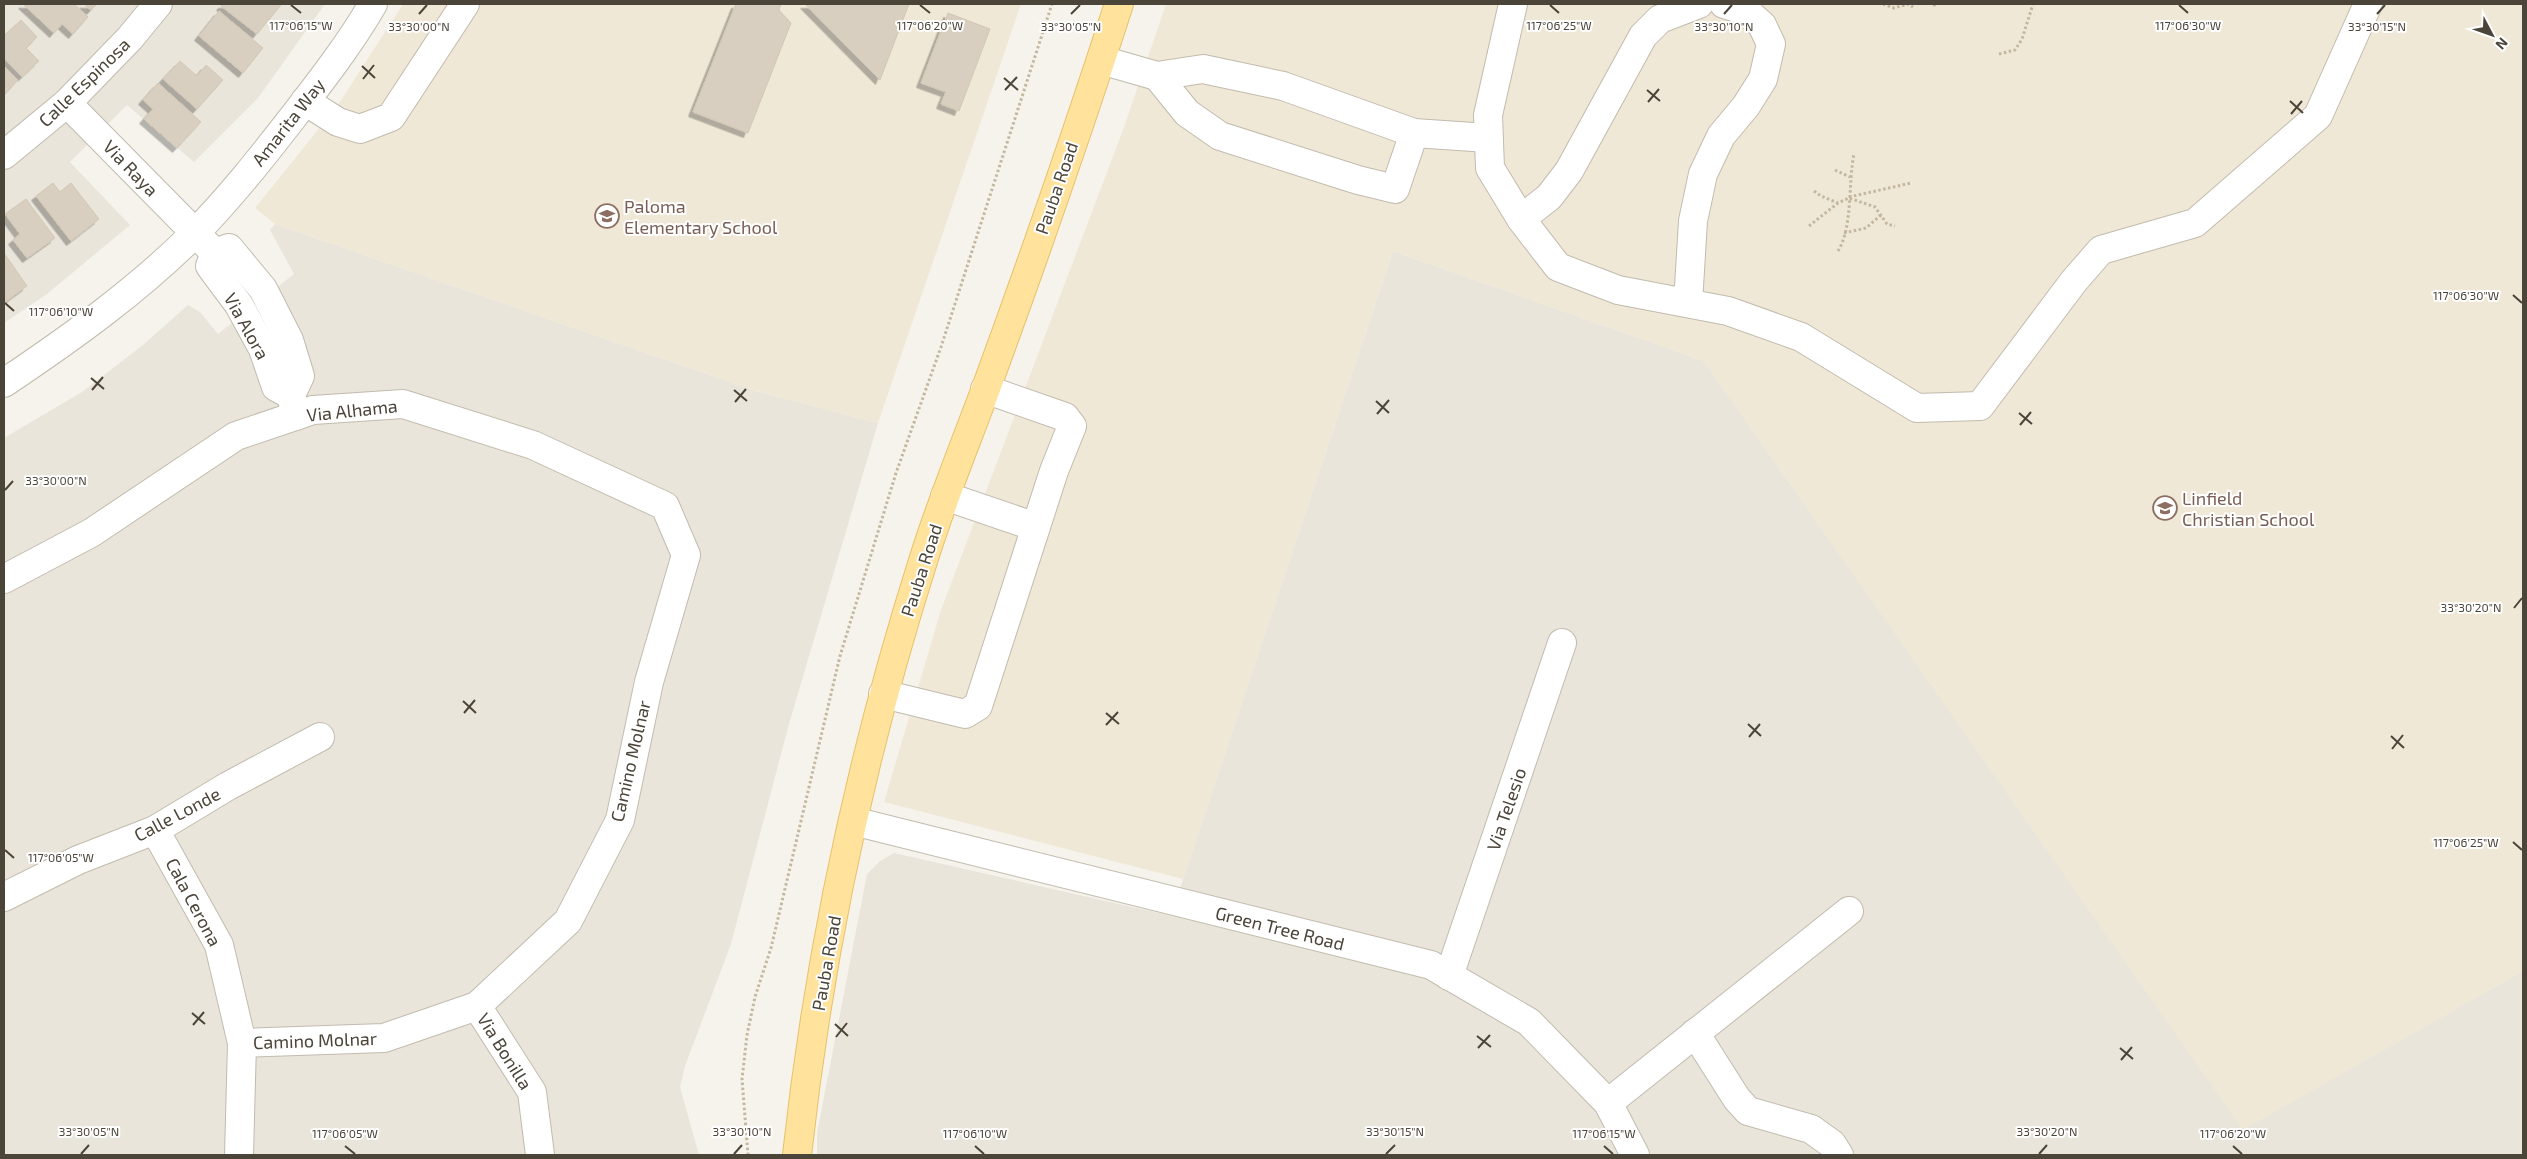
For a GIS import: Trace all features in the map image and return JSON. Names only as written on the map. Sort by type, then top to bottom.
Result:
[{"type":"main road","name":"Pauba Road","points":[[797,1155],[815,1022],[853,821],[883,694],[945,496],[985,390],[1119,4]]},
{"type":"street","name":"Calle Espinosa","points":[[4,155],[67,103],[130,38],[158,4]]},
{"type":"street","name":"Amarita Way","points":[[4,383],[72,338],[133,289],[194,234],[270,147],[305,101],[373,4]]},
{"type":"street","points":[[305,101],[338,122],[360,130],[391,117],[465,4]]},
{"type":"street","points":[[1513,4],[1488,115],[1490,168],[1521,219],[1558,267],[1618,290],[1728,311],[1801,337],[1917,408],[1980,406],[2074,282],[2101,250],[2194,223],[2318,116],[2368,4]]},
{"type":"street","points":[[1521,219],[1549,197],[1569,171],[1643,36],[1660,19],[1699,4]]},
{"type":"street","points":[[1688,303],[1693,221],[1703,174],[1720,136],[1746,106],[1763,79],[1771,44],[1762,25],[1752,16],[1731,5],[1724,4]]},
{"type":"street","points":[[1101,60],[1157,76],[1203,69],[1282,86],[1414,133],[1488,138]]},
{"type":"street","points":[[1157,76],[1188,113],[1220,136],[1358,180],[1395,189],[1414,133]]},
{"type":"street","name":"Via Raya","points":[[67,103],[194,234]]},
{"type":"street","name":"Via Alora","points":[[194,234],[215,253],[210,266],[239,305],[263,349],[276,387],[293,406]]},
{"type":"street","points":[[883,694],[965,714],[978,706],[1036,527],[1072,426],[1065,417],[985,390]]},
{"type":"street","name":"Via Alhama","points":[[4,578],[91,533],[236,436],[293,406],[313,410],[403,404],[533,445],[665,506]]},
{"type":"street","points":[[945,496],[1036,527]]},
{"type":"street","name":"Camino Molnar","points":[[242,1043],[384,1038],[477,1006],[568,921],[620,820],[649,682],[686,555],[665,506]]},
{"type":"street","name":"Via Telesio","points":[[1449,976],[1562,643]]},
{"type":"street","name":"Calle Londe","points":[[4,897],[78,860],[155,830],[228,786],[320,737]]},
{"type":"street","name":"Green Tree Road","points":[[853,821],[1431,965],[1529,1022],[1608,1102],[1634,1155]]},
{"type":"street","name":"Cala Cerona","points":[[155,830],[219,945],[242,1043],[239,1155]]},
{"type":"street","points":[[1608,1102],[1849,910]]},
{"type":"street","name":"Via Bonilla","points":[[477,1006],[532,1092],[540,1155]]},
{"type":"street","points":[[1695,1033],[1736,1099],[1748,1111],[1811,1129],[1832,1144],[1840,1155]]},
{"type":"path","points":[[748,1155],[742,1079],[747,1035],[755,997],[777,921],[840,656],[896,473],[942,347],[1052,4]]},
{"type":"path","points":[[1883,4],[1894,8],[1908,4],[1913,7]]},
{"type":"path","points":[[1999,54],[2015,50],[2022,39],[2033,4]]},
{"type":"path","points":[[1838,251],[1844,233],[1854,154]]},
{"type":"path","points":[[1835,170],[1850,177]]},
{"type":"path","points":[[1809,226],[1838,203],[1849,198],[1911,183]]},
{"type":"path","points":[[1814,191],[1838,203]]},
{"type":"path","points":[[1849,198],[1874,206],[1887,224],[1895,226]]},
{"type":"path","points":[[1844,233],[1866,228],[1882,215]]},
{"type":"shaded area","points":[[4,4],[325,4],[258,98],[194,162],[127,105],[70,162],[130,225],[47,294],[4,323]]},
{"type":"shaded area","name":"Paloma Elementary School","points":[[403,4],[1021,4],[878,423],[753,390],[275,224],[255,208],[338,105]]},
{"type":"shaded area","name":"Linfield Christian School","points":[[1166,4],[2523,4],[2523,971],[2243,1130],[1704,361],[1393,251],[1183,879],[884,802],[941,610],[1123,130]]},
{"type":"shaded area","points":[[275,224],[753,390],[878,423],[789,724],[731,944],[685,1066],[680,1087],[699,1155],[4,1155],[4,438],[82,392],[143,345],[188,305],[200,312],[218,334],[294,274],[270,230]]},
{"type":"shaded area","points":[[1393,251],[1704,361],[2243,1129],[2523,971],[2523,1155],[817,1155],[817,1133],[867,874],[880,861],[894,853],[1172,916]]},
{"type":"building","points":[[23,4],[74,4],[88,17],[73,34],[62,24],[54,33]]},
{"type":"building","points":[[84,4],[97,4],[91,10]]},
{"type":"building","points":[[223,4],[281,5],[257,34],[221,6]]},
{"type":"building","points":[[736,4],[781,4],[779,10],[791,23],[748,133],[693,112]]},
{"type":"building","points":[[805,4],[909,4],[880,80]]},
{"type":"building","points":[[219,11],[263,48],[243,73],[199,36]]},
{"type":"building","points":[[948,13],[990,29],[959,111],[941,104],[946,92],[921,83]]},
{"type":"building","points":[[21,20],[37,37],[26,48],[39,61],[22,77],[4,58],[4,36]]},
{"type":"building","points":[[180,61],[197,76],[206,65],[223,80],[197,109],[163,79]]},
{"type":"building","points":[[4,66],[18,80],[4,95]]},
{"type":"building","points":[[158,83],[201,122],[177,148],[144,119],[153,109],[143,100]]},
{"type":"building","points":[[53,183],[60,192],[71,183],[99,219],[71,241],[36,196]]},
{"type":"building","points":[[26,199],[55,238],[27,258],[13,240],[20,234],[5,214]]},
{"type":"building","points":[[4,253],[27,286],[4,303]]},
{"type":"place","name":"Paloma Elementary School","points":[[607,216]]},
{"type":"place","name":"Linfield Christian School","points":[[2165,508]]}]
